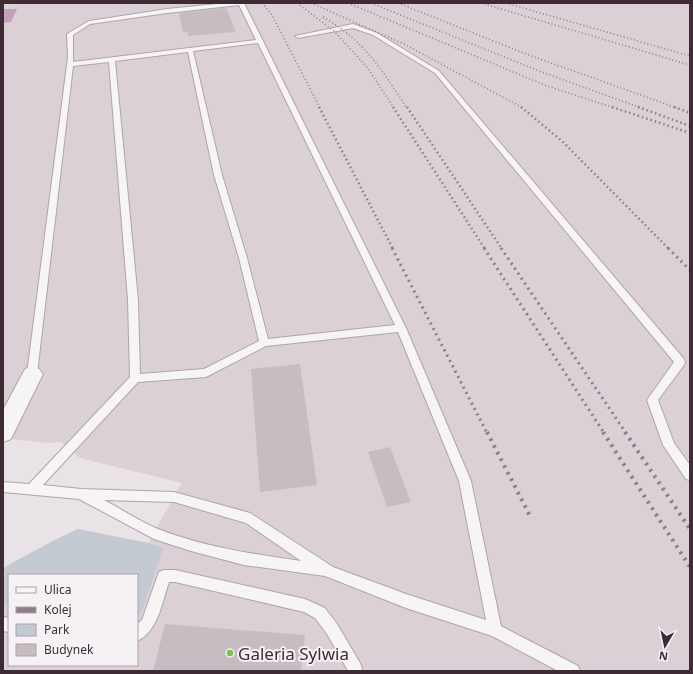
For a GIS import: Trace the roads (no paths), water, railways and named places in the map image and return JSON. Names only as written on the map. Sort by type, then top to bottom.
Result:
[{"type":"street","points":[[3,433],[32,374]]},
{"type":"lane","points":[[32,374],[71,64],[70,34],[89,23],[167,11],[241,3],[401,328],[465,481],[494,630]]},
{"type":"lane","points":[[298,36],[353,26],[375,34],[437,72],[680,362],[652,400],[669,445],[690,475]]},
{"type":"lane","points":[[71,64],[259,41]]},
{"type":"lane","points":[[190,49],[218,174],[243,258],[264,343]]},
{"type":"lane","points":[[112,60],[133,300],[135,378]]},
{"type":"lane","points":[[31,490],[135,378],[206,373],[264,343],[401,328]]},
{"type":"lane","points":[[3,487],[81,494],[174,497],[250,519],[328,571],[406,601],[494,630],[573,671]]},
{"type":"lane","points":[[81,494],[154,533],[191,545],[244,559],[328,571]]},
{"type":"lane","points":[[138,633],[147,625],[164,576],[175,576],[305,606],[320,613],[332,629],[355,668],[354,671]]},
{"type":"railway","points":[[262,3],[272,15],[320,108]]},
{"type":"railway","points":[[297,3],[334,31],[367,67],[394,108]]},
{"type":"railway","points":[[311,3],[404,44],[523,108]]},
{"type":"railway","points":[[348,3],[547,86],[615,108]]},
{"type":"railway","points":[[371,3],[539,71],[641,108]]},
{"type":"railway","points":[[398,3],[526,54],[677,108]]},
{"type":"railway","points":[[481,3],[690,65]]},
{"type":"railway","points":[[506,3],[690,56]]},
{"type":"railway","points":[[323,17],[338,26],[361,46],[380,68],[407,108]]},
{"type":"railway","points":[[319,107],[393,249]]},
{"type":"railway","points":[[393,107],[485,249]]},
{"type":"railway","points":[[407,107],[502,249]]},
{"type":"railway","points":[[521,107],[562,141],[669,249]]},
{"type":"railway","points":[[638,107],[690,126]]},
{"type":"railway","points":[[674,107],[690,113]]},
{"type":"railway","points":[[615,108],[690,133]]},
{"type":"railway","points":[[392,248],[487,433]]},
{"type":"railway","points":[[484,248],[604,433]]},
{"type":"railway","points":[[501,248],[626,433]]},
{"type":"railway","points":[[669,249],[690,270]]},
{"type":"railway","points":[[487,432],[531,518]]},
{"type":"railway","points":[[603,432],[690,567]]},
{"type":"railway","points":[[625,432],[690,529]]},
{"type":"place","name":"Galeria Sylwia","points":[[230,653]]}]
